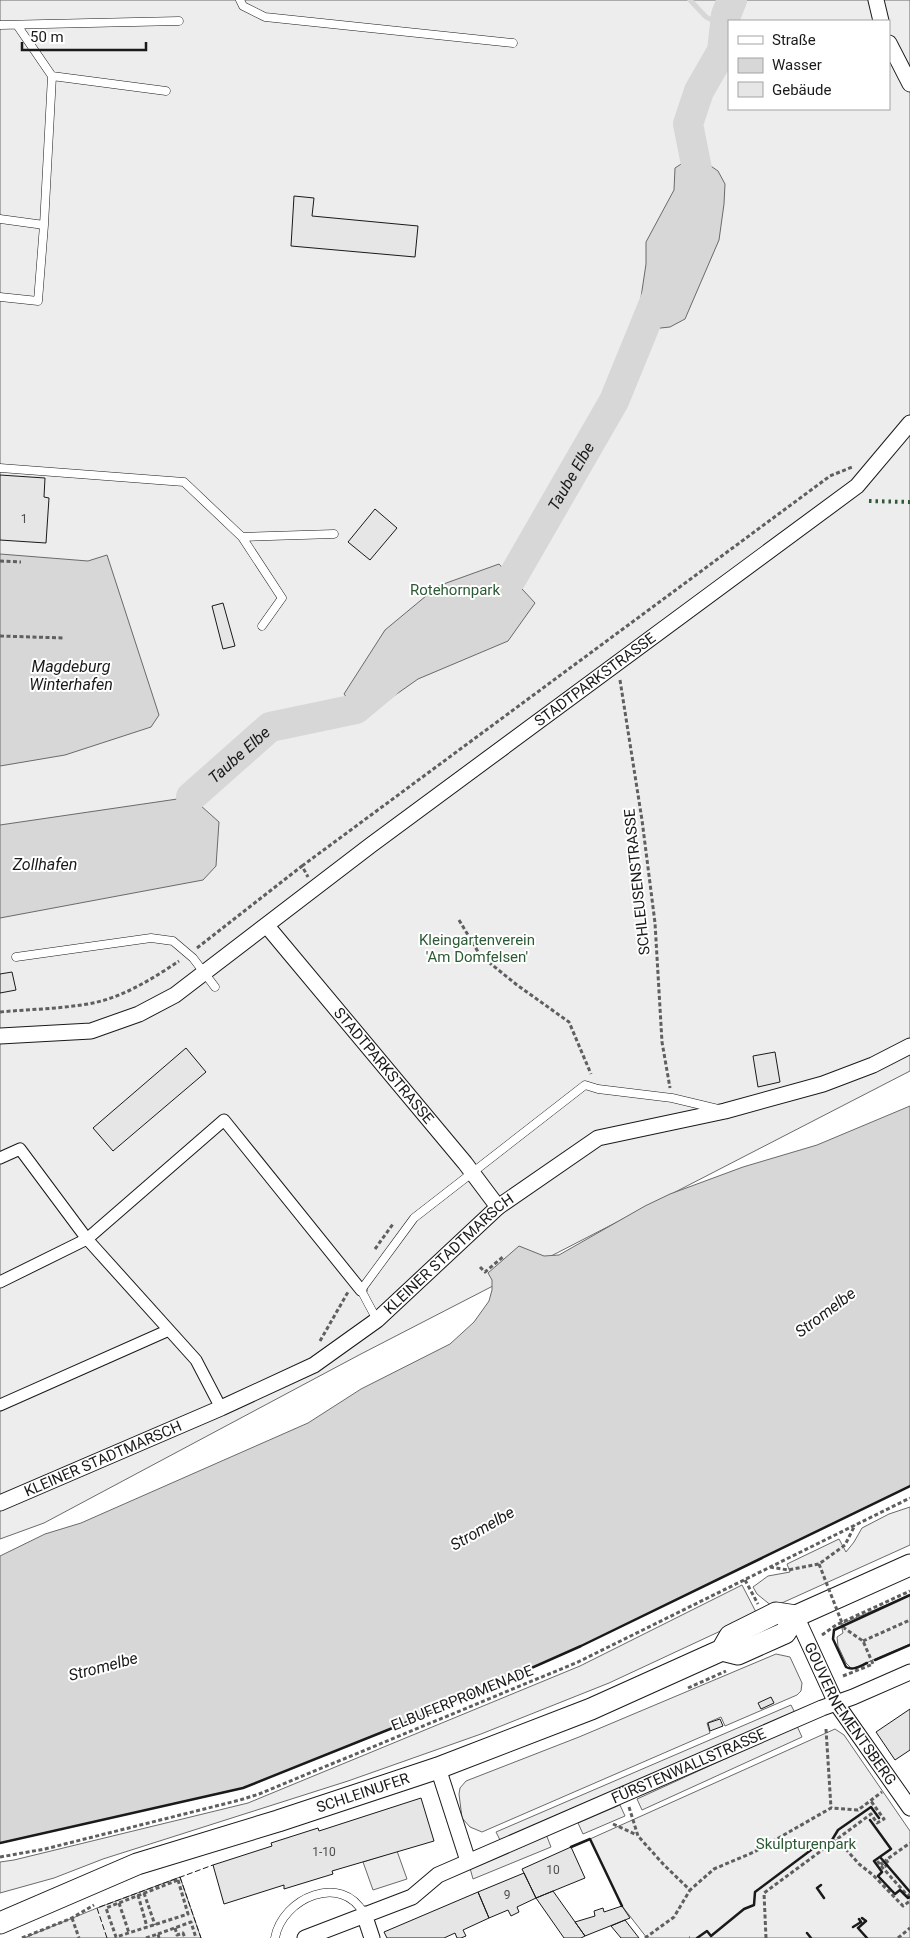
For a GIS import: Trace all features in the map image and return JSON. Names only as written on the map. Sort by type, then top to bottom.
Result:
[{"type":"main road","name":"SCHLEINUFER","points":[[0,1923],[137,1864],[278,1822],[438,1768],[591,1709],[722,1650],[738,1654],[785,1633],[796,1616],[910,1565]]},
{"type":"street","points":[[876,0],[881,20]]},
{"type":"street","points":[[890,45],[910,84]]},
{"type":"street","name":"STADTPARKSTRASSE","points":[[0,1036],[91,1031],[139,1014],[175,995],[371,845],[858,486],[910,423]]},
{"type":"street","name":"STADTPARKSTRASSE","points":[[267,926],[472,1172],[498,1207]]},
{"type":"street","name":"KLEINER STADTMARSCH","points":[[0,1503],[221,1408],[314,1365],[377,1320],[498,1207],[598,1138],[725,1111],[823,1084],[873,1065],[910,1046]]},
{"type":"street","points":[[0,1282],[87,1239],[224,1120],[361,1290]]},
{"type":"street","points":[[0,1158],[20,1149],[87,1239],[196,1360],[221,1408]]},
{"type":"street","points":[[0,1405],[168,1330]]},
{"type":"street","name":"GOUVERNEMENTSBERG","points":[[796,1616],[836,1703],[910,1808]]},
{"type":"street","name":"FÜRSTENWALLSTRASSE","points":[[305,1938],[412,1897],[438,1875],[468,1861],[910,1672]]},
{"type":"street","points":[[438,1768],[468,1861]]},
{"type":"street","points":[[364,1914],[372,1938]]},
{"type":"lane","points":[[240,0],[243,6],[265,17],[513,43]]},
{"type":"lane","points":[[0,25],[178,21]]},
{"type":"lane","points":[[0,297],[38,301],[44,225],[52,76],[16,25]]},
{"type":"lane","points":[[52,76],[166,91]]},
{"type":"lane","points":[[0,219],[44,225]]},
{"type":"lane","points":[[0,468],[184,482],[242,537],[282,598],[262,626]]},
{"type":"lane","points":[[242,537],[334,534]]},
{"type":"lane","points":[[16,957],[151,938],[173,941],[193,958],[215,987]]},
{"type":"lane","points":[[377,1320],[361,1290],[414,1218],[585,1085],[598,1089],[672,1098],[725,1111]]},
{"type":"lane","points":[[275,1938],[277,1928],[288,1910],[312,1896],[324,1894],[342,1895],[354,1900],[364,1914]]},
{"type":"path","points":[[302,866],[830,476],[865,462],[873,467]]},
{"type":"path","points":[[0,561],[21,562]]},
{"type":"path","points":[[0,636],[64,638]]},
{"type":"path","name":"SCHLEUSENSTRASSE","points":[[617,664],[643,829],[655,923],[662,1042],[672,1098]]},
{"type":"path","points":[[459,920],[480,955],[517,985],[569,1022],[598,1089]]},
{"type":"path","points":[[480,1267],[485,1272],[504,1256]]},
{"type":"path","name":"ELBUFERPROMENADE","points":[[0,1857],[45,1849],[250,1797],[578,1662],[910,1498]]},
{"type":"path","points":[[770,1567],[788,1570],[819,1564],[845,1545],[855,1525]]},
{"type":"path","points":[[819,1564],[844,1628],[863,1641],[873,1664],[843,1676]]},
{"type":"path","points":[[745,1580],[753,1596]]},
{"type":"path","points":[[826,1633],[836,1624],[910,1591]]},
{"type":"path","points":[[863,1641],[910,1620]]},
{"type":"path","points":[[826,1729],[831,1808]]},
{"type":"path","points":[[625,1794],[638,1836]]},
{"type":"path","points":[[645,1938],[674,1916],[690,1890],[714,1868],[754,1852],[831,1808],[858,1810],[871,1800],[884,1819],[877,1823],[871,1814],[764,1893],[766,1938]]},
{"type":"path","points":[[613,1824],[638,1836],[690,1890]]},
{"type":"path","points":[[838,1839],[859,1864],[873,1875],[903,1906],[910,1901]]},
{"type":"path","points":[[910,1843],[886,1860],[889,1864],[884,1868],[880,1861],[878,1862],[908,1896],[910,1894]]},
{"type":"path","points":[[178,1880],[188,1914],[117,1938],[106,1908],[138,1895],[178,1880]]},
{"type":"path","points":[[144,1893],[155,1924]]},
{"type":"path","points":[[138,1895],[147,1927]]},
{"type":"path","points":[[22,1938],[72,1918],[96,1903]]},
{"type":"path","points":[[119,1903],[129,1933]]},
{"type":"path","points":[[72,1918],[79,1938]]},
{"type":"path","points":[[146,1938],[158,1936],[191,1922],[196,1938]]},
{"type":"path","points":[[175,1928],[176,1935]]},
{"type":"path","points":[[898,1938],[910,1928]]},
{"type":"path","points":[[172,1937],[183,1933],[185,1938]]},
{"type":"shaded area","name":"Rotehornpark","points":[[0,0],[910,0],[910,1071],[359,1355],[44,1523],[0,1539]]},
{"type":"shaded area","points":[[910,1507],[910,1545],[773,1607],[757,1594],[753,1587],[768,1576],[790,1572],[787,1564],[839,1539],[846,1552],[862,1528],[889,1514]]},
{"type":"shaded area","points":[[742,1585],[757,1614],[609,1683],[481,1734],[348,1781],[103,1859],[54,1878],[0,1893],[0,1862],[248,1803],[580,1666]]},
{"type":"shaded area","points":[[910,1595],[910,1644],[852,1669],[846,1663],[838,1646],[837,1637],[843,1633],[841,1624]]},
{"type":"shaded area","points":[[776,1654],[790,1657],[802,1683],[801,1691],[797,1695],[725,1726],[721,1717],[707,1723],[710,1733],[482,1832],[470,1827],[462,1818],[459,1794],[460,1788],[466,1781],[579,1737]]},
{"type":"shaded area","points":[[791,1705],[795,1713],[500,1840],[496,1832]]},
{"type":"shaded area","points":[[797,1726],[802,1737],[642,1810],[637,1799]]},
{"type":"shaded area","name":"Skulpturenpark","points":[[835,1729],[844,1735],[910,1831],[910,1938],[647,1938],[622,1906],[590,1839]]},
{"type":"shaded area","points":[[620,1805],[625,1816],[583,1834],[578,1823]]},
{"type":"shaded area","points":[[544,1829],[551,1847],[473,1879],[468,1861]]},
{"type":"shaded area","points":[[397,1851],[407,1879],[373,1890],[363,1862]]},
{"type":"shaded area","points":[[180,1877],[201,1938],[24,1938],[97,1908]]},
{"type":"water","points":[[695,155],[718,171],[725,184],[719,240],[685,319],[670,327],[651,329],[638,317],[646,264],[646,242],[674,190],[675,168]]},
{"type":"water","name":"Magdeburg Winterhafen","points":[[0,554],[88,561],[107,555],[159,715],[151,727],[65,755],[0,766]]},
{"type":"water","points":[[499,564],[535,603],[508,641],[418,679],[374,710],[356,709],[344,694],[385,630],[438,586]]},
{"type":"water","name":"Zollhafen","points":[[191,797],[219,822],[216,866],[203,880],[0,918],[0,825]]},
{"type":"water","name":"Stromelbe","points":[[910,1106],[910,1486],[581,1646],[425,1715],[243,1788],[0,1843],[0,1556],[45,1534],[81,1523],[308,1423],[361,1389],[450,1344],[474,1322],[489,1301],[492,1280],[488,1273],[519,1246],[544,1256],[559,1255],[645,1206],[670,1194],[743,1167],[817,1145]]},
{"type":"building","points":[[294,196],[314,198],[312,216],[418,226],[415,257],[291,246]]},
{"type":"building","points":[[0,475],[45,478],[44,497],[49,498],[46,543],[0,540]]},
{"type":"building","points":[[375,509],[397,528],[370,560],[348,542]]},
{"type":"building","points":[[223,603],[235,646],[223,649],[212,606]]},
{"type":"building","points":[[12,972],[16,990],[0,993],[0,974]]},
{"type":"building","points":[[186,1048],[206,1072],[113,1151],[93,1128]]},
{"type":"building","points":[[775,1052],[780,1082],[758,1087],[753,1056]]},
{"type":"building","points":[[771,1697],[774,1703],[761,1709],[758,1703]]},
{"type":"building","points":[[910,1709],[910,1750],[895,1760],[876,1732]]},
{"type":"building","points":[[720,1719],[723,1726],[710,1731],[708,1723]]},
{"type":"building","points":[[421,1798],[434,1841],[332,1871],[333,1874],[284,1889],[284,1885],[224,1904],[213,1865],[272,1846],[271,1843],[318,1828],[319,1831]]},
{"type":"building","points":[[571,1847],[585,1878],[536,1898],[522,1869]]},
{"type":"building","points":[[524,1873],[536,1898],[517,1907],[519,1912],[511,1916],[508,1910],[489,1918],[478,1892]]},
{"type":"building","points":[[553,1891],[585,1936],[581,1938],[564,1938],[536,1898]]},
{"type":"building","points":[[478,1892],[489,1918],[463,1930],[466,1936],[457,1938],[455,1933],[444,1938],[387,1938],[384,1932]]},
{"type":"building","points":[[622,1906],[630,1918],[585,1936],[575,1922],[595,1916],[594,1911],[603,1908],[604,1912]]},
{"type":"building","points":[[625,1920],[639,1938],[621,1938],[611,1926]]},
{"type":"waterway","points":[[690,0],[706,17],[725,26]]},
{"type":"waterway","name":"Taube Elbe","points":[[693,196],[699,179],[688,124],[699,91],[722,51],[726,15],[732,0]]},
{"type":"waterway","name":"Taube Elbe","points":[[481,604],[512,578],[614,401],[661,286]]},
{"type":"waterway","name":"Taube Elbe","points":[[191,797],[270,727],[356,709],[386,684]]},
{"type":"hedge","points":[[869,501],[910,502]]},
{"type":"fence","points":[[107,1938],[97,1908],[213,1865]]},
{"type":"fence","points":[[180,1877],[201,1938]]},
{"type":"wall","points":[[0,1843],[243,1788],[425,1715],[581,1646],[910,1486]]},
{"type":"wall","points":[[867,1663],[854,1668],[846,1667],[833,1639],[834,1630],[910,1595]]},
{"type":"wall","points":[[875,1660],[910,1645]]},
{"type":"wall","points":[[697,1938],[707,1931],[711,1936],[744,1909],[754,1905],[755,1892],[819,1844],[826,1844],[832,1840],[838,1830],[871,1807],[879,1818]]},
{"type":"wall","points":[[870,1820],[891,1849],[874,1861],[882,1872],[878,1876],[895,1894],[900,1890],[908,1898],[910,1897]]},
{"type":"wall","points":[[571,1847],[590,1839],[622,1906]]},
{"type":"wall","points":[[880,1857],[910,1892]]},
{"type":"wall","points":[[821,1885],[817,1888],[824,1898]]},
{"type":"wall","points":[[862,1918],[866,1921],[858,1928],[867,1938]]},
{"type":"wall","points":[[853,1927],[861,1922],[859,1919]]},
{"type":"wall","points":[[807,1933],[811,1938]]},
{"type":"park label","name":"Kleingartenverein 'Am Domfelsen'","points":[[477,948]]}]
